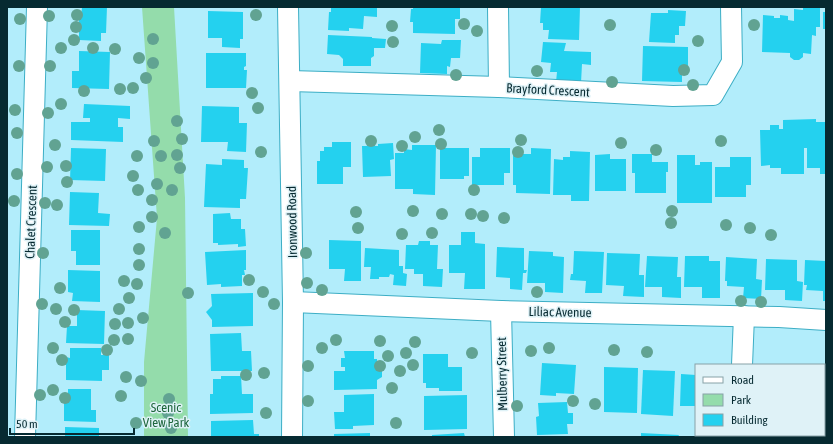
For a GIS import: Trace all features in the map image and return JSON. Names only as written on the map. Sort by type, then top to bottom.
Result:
[{"type":"street","name":"Chalet Crescent","points":[[25,437],[37,7]]},
{"type":"street","name":"Ironwood Road","points":[[288,7],[293,302],[292,437]]},
{"type":"street","points":[[498,7],[499,87]]},
{"type":"street","name":"Brayford Crescent","points":[[290,81],[499,87],[673,96],[713,95],[732,62],[731,7]]},
{"type":"street","name":"Liliac Avenue","points":[[293,302],[501,311],[744,316],[826,320]]},
{"type":"street","name":"Mulberry Street","points":[[501,311],[504,437]]},
{"type":"street","points":[[742,364],[744,316]]},
{"type":"green space","name":"Scenic View Park","points":[[142,7],[174,7],[185,198],[188,437],[144,437],[144,362],[157,218]]},
{"type":"building","points":[[82,7],[107,7],[106,33],[101,33],[101,41],[79,40],[79,19],[81,19]]},
{"type":"building","points":[[331,7],[377,7],[377,17],[364,16],[363,29],[349,28],[349,31],[328,30],[329,12],[331,12]]},
{"type":"building","points":[[413,7],[460,7],[460,19],[455,19],[455,34],[413,33],[413,22],[410,22],[411,9],[413,9]]},
{"type":"building","points":[[541,7],[580,7],[579,40],[548,39],[549,30],[543,30],[543,23],[540,23]]},
{"type":"building","points":[[803,7],[820,8],[820,27],[816,27],[816,36],[812,35],[811,54],[803,53],[803,57],[799,60],[794,60],[790,57],[790,53],[762,52],[763,15],[774,16],[774,18],[780,18],[780,15],[788,16],[788,20],[794,21],[794,9],[803,10]]},
{"type":"building","points":[[668,10],[686,11],[685,26],[679,26],[679,35],[675,35],[675,43],[649,42],[651,13],[668,13]]},
{"type":"building","points":[[208,11],[243,12],[243,39],[240,39],[240,48],[222,47],[222,38],[208,38]]},
{"type":"building","points":[[823,12],[826,12],[826,29],[823,29]]},
{"type":"building","points":[[328,35],[386,39],[385,48],[374,48],[374,56],[371,58],[371,66],[343,66],[343,59],[339,55],[327,54]]},
{"type":"building","points":[[442,40],[461,40],[460,58],[451,58],[450,67],[447,66],[447,74],[420,73],[421,43],[441,44]]},
{"type":"building","points":[[543,42],[566,43],[564,51],[591,52],[591,65],[582,64],[581,83],[556,82],[557,72],[550,72],[551,63],[541,62]]},
{"type":"building","points":[[643,46],[688,47],[688,67],[682,67],[682,82],[642,81]]},
{"type":"building","points":[[79,51],[110,52],[109,89],[72,88],[72,71],[79,71]]},
{"type":"building","points":[[206,53],[246,53],[246,66],[244,67],[244,70],[247,70],[246,88],[206,88]]},
{"type":"building","points":[[84,104],[130,106],[130,119],[118,118],[118,127],[123,127],[123,142],[71,140],[71,122],[90,122],[90,118],[83,118]]},
{"type":"building","points":[[202,106],[239,107],[239,123],[247,123],[246,152],[227,151],[228,142],[201,142]]},
{"type":"building","points":[[816,119],[816,122],[826,122],[826,174],[820,174],[820,168],[807,168],[807,148],[804,148],[804,174],[781,174],[781,168],[770,168],[770,165],[761,166],[760,130],[770,130],[770,125],[779,125],[779,129],[783,129],[783,120]]},
{"type":"building","points":[[332,142],[351,142],[351,167],[343,167],[343,184],[317,184],[317,161],[320,161],[320,151],[324,151],[324,147],[332,147]]},
{"type":"building","points":[[393,143],[394,159],[390,160],[391,176],[363,177],[362,146],[378,146],[378,144]]},
{"type":"building","points":[[412,145],[436,145],[435,195],[413,194],[413,189],[395,189],[395,153],[404,153],[404,149],[412,150]]},
{"type":"building","points":[[71,148],[106,149],[105,181],[70,180]]},
{"type":"building","points":[[440,148],[469,148],[469,176],[464,176],[464,179],[440,179]]},
{"type":"building","points":[[480,148],[510,148],[510,173],[504,173],[504,185],[472,185],[472,157],[480,157]]},
{"type":"building","points":[[531,148],[551,149],[550,194],[516,193],[516,185],[513,185],[513,154],[531,154]]},
{"type":"building","points":[[570,151],[590,152],[589,201],[571,201],[571,195],[553,195],[554,159],[563,160],[563,157],[570,157]]},
{"type":"building","points":[[610,154],[610,159],[626,159],[626,191],[595,191],[595,155]]},
{"type":"building","points":[[632,154],[652,154],[652,162],[668,162],[668,172],[666,172],[666,193],[635,193],[635,173],[632,173]]},
{"type":"building","points":[[677,155],[695,155],[695,165],[700,165],[700,162],[712,162],[712,203],[677,203]]},
{"type":"building","points":[[730,157],[751,157],[751,185],[746,185],[746,197],[715,197],[715,167],[730,167]]},
{"type":"building","points":[[222,159],[244,160],[244,168],[248,168],[246,199],[240,199],[240,208],[204,207],[206,164],[222,165]]},
{"type":"building","points":[[70,192],[99,193],[98,213],[110,214],[109,226],[69,225]]},
{"type":"building","points":[[230,213],[231,219],[241,219],[241,229],[245,229],[246,246],[238,247],[238,244],[218,245],[218,243],[213,243],[213,214]]},
{"type":"building","points":[[71,230],[100,230],[100,265],[76,265],[76,251],[71,251]]},
{"type":"building","points":[[461,232],[475,232],[475,243],[485,244],[485,289],[464,289],[465,273],[449,273],[449,245],[461,245]]},
{"type":"building","points":[[329,240],[361,241],[361,281],[344,281],[345,269],[329,269]]},
{"type":"building","points":[[419,241],[430,241],[430,245],[438,245],[437,269],[443,269],[442,287],[423,286],[423,274],[414,274],[414,269],[405,269],[406,245],[418,245]]},
{"type":"building","points":[[497,247],[524,248],[524,270],[527,270],[526,273],[523,273],[522,290],[510,289],[510,278],[496,277]]},
{"type":"building","points":[[365,248],[399,250],[399,266],[403,266],[403,273],[407,274],[406,286],[393,285],[394,275],[390,274],[389,277],[370,279],[371,267],[364,267]]},
{"type":"building","points":[[246,250],[246,270],[244,270],[245,275],[242,275],[242,286],[221,287],[221,284],[207,285],[205,252]]},
{"type":"building","points":[[529,251],[553,252],[553,256],[564,257],[563,293],[545,292],[545,283],[527,283]]},
{"type":"building","points":[[574,251],[604,252],[602,293],[585,293],[586,281],[570,280],[571,274],[573,274]]},
{"type":"building","points":[[607,253],[640,254],[639,275],[644,275],[644,297],[623,296],[624,286],[606,285]]},
{"type":"building","points":[[647,256],[678,257],[677,277],[681,277],[681,298],[662,297],[662,287],[645,287]]},
{"type":"building","points":[[685,256],[709,256],[709,261],[720,261],[720,298],[702,298],[702,287],[684,287]]},
{"type":"building","points":[[726,257],[757,259],[756,279],[762,280],[761,299],[743,298],[744,287],[727,286],[727,281],[725,281]]},
{"type":"building","points":[[766,259],[797,260],[797,281],[803,282],[802,301],[785,300],[785,290],[765,290]]},
{"type":"building","points":[[805,260],[826,261],[826,301],[823,301],[823,291],[806,290],[807,285],[804,285]]},
{"type":"building","points":[[68,270],[100,271],[100,302],[72,301],[73,293],[68,292]]},
{"type":"building","points":[[253,293],[253,326],[212,327],[212,320],[206,312],[212,306],[211,294]]},
{"type":"building","points":[[77,310],[105,311],[104,344],[66,343],[67,326],[77,326]]},
{"type":"building","points":[[241,333],[242,351],[251,351],[252,371],[211,371],[210,334]]},
{"type":"building","points":[[70,348],[101,348],[101,355],[109,355],[109,370],[102,370],[102,381],[66,380],[66,357],[70,358]]},
{"type":"building","points":[[344,351],[374,351],[374,359],[377,359],[377,368],[382,370],[382,377],[377,380],[377,389],[334,390],[334,371],[345,371],[345,367],[341,367],[341,358],[345,358]]},
{"type":"building","points":[[423,354],[448,354],[448,367],[462,367],[462,391],[439,391],[439,388],[426,388],[426,383],[423,383]]},
{"type":"building","points":[[542,363],[576,365],[574,394],[556,393],[556,396],[540,395]]},
{"type":"building","points":[[604,367],[638,368],[637,413],[604,412]]},
{"type":"building","points":[[643,370],[675,371],[673,416],[641,414]]},
{"type":"building","points":[[681,374],[695,375],[695,406],[680,406]]},
{"type":"building","points":[[221,376],[241,376],[242,394],[253,394],[253,413],[210,414],[210,394],[213,394],[213,379],[221,379]]},
{"type":"building","points":[[825,379],[826,379],[825,416]]},
{"type":"building","points":[[68,389],[91,389],[91,410],[96,410],[96,422],[64,421],[64,402],[68,402]]},
{"type":"building","points":[[374,394],[374,425],[353,426],[353,429],[335,429],[334,412],[344,412],[344,395]]},
{"type":"building","points":[[467,395],[467,429],[424,430],[424,396]]},
{"type":"building","points":[[567,402],[568,413],[573,413],[573,424],[567,424],[568,434],[537,435],[536,417],[539,416],[538,403]]},
{"type":"building","points":[[253,420],[254,434],[259,434],[259,437],[211,437],[211,421]]},
{"type":"building","points":[[65,427],[99,428],[99,437],[65,437]]},
{"type":"building","points":[[370,433],[370,437],[334,437],[334,434]]},
{"type":"building","points":[[464,433],[465,437],[432,437],[432,435]]},
{"type":"building","points":[[641,433],[679,435],[678,437],[641,437]]}]
